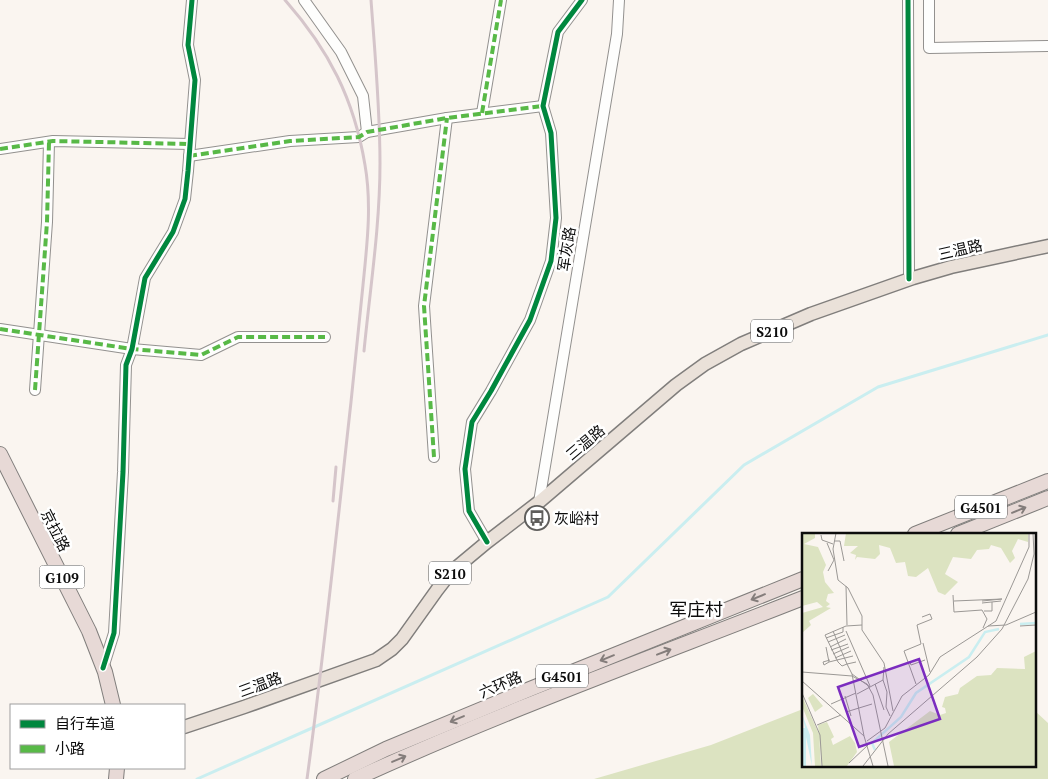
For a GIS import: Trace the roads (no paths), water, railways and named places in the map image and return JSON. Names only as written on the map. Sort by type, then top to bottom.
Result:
[{"type":"highway","name":"京拉路","points":[[0,454],[89,631],[103,668],[113,704]]},
{"type":"highway","name":"G4501","points":[[917,533],[1048,481]]},
{"type":"highway","name":"G4501","points":[[960,533],[1048,498]]},
{"type":"highway","name":"六环路","points":[[324,779],[386,749],[539,685],[802,579]]},
{"type":"highway","name":"六环路","points":[[355,779],[537,702],[802,598]]},
{"type":"main road","name":"三温路","points":[[185,727],[376,660],[392,649],[451,572],[539,502],[676,386],[722,354],[811,314],[909,279],[951,267],[1048,246]]},
{"type":"street","points":[[103,668],[114,633],[123,472],[126,365],[132,349],[145,278],[173,232],[185,199],[195,80],[188,45],[192,0]]},
{"type":"street","points":[[304,0],[342,52],[363,96],[367,132]]},
{"type":"street","points":[[482,113],[501,0]]},
{"type":"street","points":[[487,542],[470,511],[465,469],[472,422],[530,320],[551,261],[556,218],[551,133],[543,106],[558,32],[582,0]]},
{"type":"street","name":"军灰路","points":[[539,502],[615,44],[619,0]]},
{"type":"street","points":[[908,0],[909,279]]},
{"type":"street","points":[[928,0],[929,48],[1048,46]]},
{"type":"street","points":[[189,156],[290,141],[359,137],[367,132],[446,118],[543,106]]},
{"type":"street","points":[[434,456],[424,306],[446,118]]},
{"type":"street","points":[[0,149],[49,142],[190,144]]},
{"type":"street","points":[[35,390],[47,222],[49,142]]},
{"type":"street","points":[[0,329],[132,349],[200,354],[238,337],[325,337]]},
{"type":"waterway","points":[[197,779],[608,597],[744,465],[878,387],[1048,335]]},
{"type":"railway","points":[[285,0],[301,19],[327,57],[346,97],[360,141],[368,195],[367,240],[351,402],[325,638],[307,779]]},
{"type":"railway","points":[[364,351],[377,234],[380,187],[379,122],[371,0]]},
{"type":"railway","points":[[333,501],[336,467]]},
{"type":"place","name":"灰峪村","points":[[537,518]]},
{"type":"district","name":"军庄村","points":[[696,609]]}]
